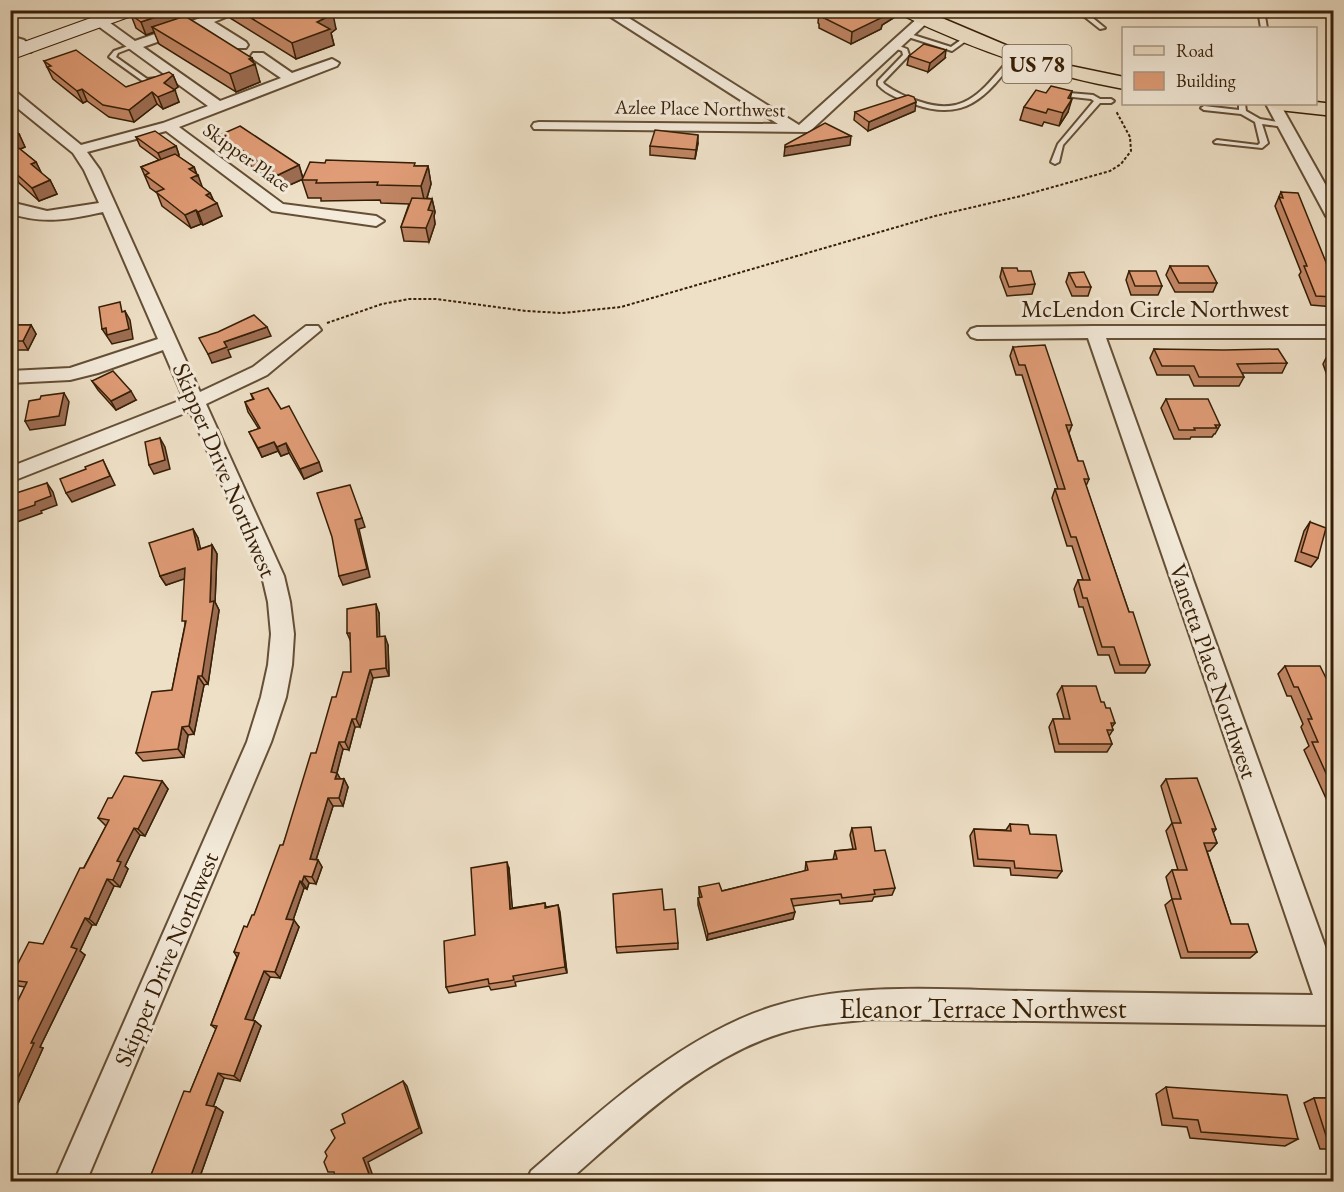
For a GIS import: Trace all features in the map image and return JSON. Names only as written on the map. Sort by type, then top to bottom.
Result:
[{"type":"main road","name":"US 78","points":[[916,15],[1014,57],[1054,69],[1122,83]]},
{"type":"main road","points":[[1288,105],[1334,110]]},
{"type":"street","points":[[16,48],[101,23],[131,10]]},
{"type":"street","points":[[133,46],[237,10]]},
{"type":"street","points":[[606,10],[795,129]]},
{"type":"street","name":"Azlee Place Northwest","points":[[539,126],[804,129],[907,35],[916,15]]},
{"type":"street","points":[[204,22],[241,45]]},
{"type":"street","points":[[101,23],[216,105]]},
{"type":"street","points":[[258,56],[290,78]]},
{"type":"street","name":"Skipper Place","points":[[78,150],[168,126],[216,105],[332,63]]},
{"type":"street","name":"Skipper Drive Northwest","points":[[10,94],[78,150],[92,170],[197,401],[273,576],[282,619],[280,667],[273,704],[259,742],[70,1182]]},
{"type":"street","points":[[1274,105],[1334,216]]},
{"type":"street","name":"Skipper Place","points":[[168,126],[278,208],[376,221]]},
{"type":"street","points":[[10,207],[34,216],[52,217],[108,206]]},
{"type":"street","points":[[10,475],[197,401],[260,371],[312,330]]},
{"type":"street","name":"Vanetta Place Northwest","points":[[1095,332],[1333,1010]]},
{"type":"street","name":"McLendon Circle Northwest","points":[[977,333],[1334,332]]},
{"type":"street","points":[[10,377],[70,374],[92,369],[170,341]]},
{"type":"street","name":"Eleanor Terrace Northwest","points":[[542,1182],[683,1066],[734,1037],[781,1018],[873,1004],[1333,1010]]},
{"type":"lane","points":[[1079,10],[1102,28]]},
{"type":"lane","points":[[1095,10],[1106,12]]},
{"type":"lane","points":[[1261,10],[1264,27]]},
{"type":"lane","points":[[907,35],[952,49],[966,38]]},
{"type":"lane","points":[[133,46],[116,52],[112,57],[146,81],[173,74]]},
{"type":"lane","points":[[894,46],[904,50],[906,55],[880,82],[881,85],[936,110],[963,107],[984,93],[1014,57]]},
{"type":"lane","points":[[1051,92],[1094,97],[1098,101],[1111,101]]},
{"type":"lane","points":[[1055,162],[1060,145],[1098,101]]},
{"type":"lane","points":[[1242,105],[1243,112]]},
{"type":"lane","points":[[1204,108],[1243,112],[1258,121],[1284,125]]},
{"type":"lane","points":[[1216,142],[1260,147],[1264,143],[1258,121]]},
{"type":"path","points":[[312,330],[359,311],[409,299],[436,299],[526,311],[562,312],[621,307],[935,216],[1021,196],[1110,171],[1128,159],[1133,143],[1111,101]]},
{"type":"building","points":[[144,10],[173,11],[141,22],[131,15]]},
{"type":"building","points":[[238,10],[327,10],[333,14],[317,22],[330,29],[292,43]]},
{"type":"building","points":[[820,10],[854,10],[857,12],[859,10],[888,10],[879,15],[883,17],[852,32],[820,16],[825,14]]},
{"type":"building","points":[[185,16],[252,58],[249,59],[255,64],[230,74],[152,27]]},
{"type":"building","points":[[924,44],[946,50],[930,63],[909,56]]},
{"type":"building","points":[[76,50],[126,87],[169,72],[173,75],[164,83],[175,90],[158,97],[152,92],[129,110],[103,105],[82,89],[77,91],[47,67],[51,66],[44,61]]},
{"type":"building","points":[[1051,86],[1072,91],[1068,98],[1072,99],[1063,113],[1048,109],[1046,113],[1024,107],[1036,90],[1046,93]]},
{"type":"building","points":[[908,95],[914,97],[916,102],[869,122],[855,112]]},
{"type":"building","points":[[825,123],[851,136],[785,147],[785,145]]},
{"type":"building","points":[[240,126],[299,165],[278,175],[220,135]]},
{"type":"building","points":[[10,127],[19,134],[10,136]]},
{"type":"building","points":[[655,130],[698,135],[696,150],[650,146]]},
{"type":"building","points":[[155,131],[176,146],[158,153],[136,137]]},
{"type":"building","points":[[10,141],[36,162],[31,164],[50,180],[32,188],[12,170],[16,168],[10,163]]},
{"type":"building","points":[[175,154],[194,167],[189,169],[198,175],[191,178],[210,193],[206,195],[217,203],[185,215],[156,192],[164,189],[145,175],[149,173],[141,167]]},
{"type":"building","points":[[326,160],[415,163],[414,166],[428,166],[421,186],[377,185],[378,182],[316,183],[317,180],[302,180],[310,162],[325,163]]},
{"type":"building","points":[[1281,192],[1298,193],[1334,282],[1334,297],[1316,296],[1304,266],[1307,266],[1279,197],[1283,198]]},
{"type":"building","points":[[412,198],[432,199],[428,210],[433,211],[426,228],[401,227]]},
{"type":"building","points":[[1170,266],[1208,266],[1217,283],[1179,283]]},
{"type":"building","points":[[1002,268],[1031,271],[1035,284],[1009,287]]},
{"type":"building","points":[[1129,271],[1156,271],[1162,286],[1135,286]]},
{"type":"building","points":[[1084,272],[1091,287],[1076,287],[1069,273]]},
{"type":"building","points":[[120,302],[122,312],[125,311],[129,329],[107,335],[106,328],[102,329],[99,307]]},
{"type":"building","points":[[254,315],[267,327],[224,342],[227,347],[208,354],[199,338]]},
{"type":"building","points":[[10,325],[31,325],[23,341],[10,341]]},
{"type":"building","points":[[1045,345],[1072,425],[1066,425],[1078,461],[1083,461],[1089,479],[1084,479],[1129,612],[1133,612],[1150,665],[1120,665],[1114,647],[1102,647],[1087,598],[1083,598],[1078,580],[1090,580],[1076,537],[1071,537],[1055,489],[1065,489],[1025,365],[1019,365],[1013,347]]},
{"type":"building","points":[[1154,349],[1278,349],[1287,363],[1237,364],[1244,377],[1199,377],[1194,366],[1162,366]]},
{"type":"building","points":[[1328,354],[1334,355],[1334,370]]},
{"type":"building","points":[[113,371],[131,391],[111,401],[92,381]]},
{"type":"building","points":[[268,388],[281,409],[289,406],[319,462],[300,469],[286,443],[277,447],[274,442],[258,448],[249,432],[260,428],[245,402],[254,399],[251,394]]},
{"type":"building","points":[[64,393],[59,416],[25,421],[29,401],[40,399],[41,396]]},
{"type":"building","points":[[1166,399],[1208,399],[1220,425],[1215,425],[1217,428],[1179,430]]},
{"type":"building","points":[[160,438],[165,460],[149,465],[145,442]]},
{"type":"building","points":[[103,460],[110,476],[66,493],[60,479]]},
{"type":"building","points":[[47,483],[51,496],[35,502],[35,505],[11,513],[10,495]]},
{"type":"building","points":[[350,485],[362,518],[355,520],[367,569],[339,576],[332,537],[317,493]]},
{"type":"building","points":[[1310,522],[1326,528],[1318,558],[1301,552]]},
{"type":"building","points":[[193,529],[198,550],[212,545],[210,602],[214,601],[202,676],[198,676],[189,726],[182,727],[178,749],[136,753],[152,692],[172,690],[186,621],[182,621],[185,568],[160,576],[149,543]]},
{"type":"building","points":[[376,604],[377,637],[385,636],[386,668],[370,670],[356,719],[352,719],[345,742],[339,742],[331,772],[337,773],[335,779],[344,779],[339,798],[328,798],[310,859],[318,860],[312,877],[304,876],[302,882],[300,881],[286,919],[294,920],[275,972],[264,971],[245,1019],[255,1021],[234,1076],[218,1073],[206,1105],[216,1107],[189,1181],[151,1175],[184,1091],[190,1092],[217,1026],[211,1025],[239,953],[234,952],[244,926],[247,927],[254,915],[280,845],[283,845],[311,753],[316,753],[332,697],[336,697],[343,672],[351,672],[347,609]]},
{"type":"building","points":[[1285,666],[1320,666],[1334,694],[1334,791],[1312,742],[1318,742],[1308,719],[1312,719],[1298,687],[1294,687]]},
{"type":"building","points":[[1062,686],[1096,686],[1101,702],[1104,702],[1106,708],[1110,708],[1115,723],[1111,723],[1113,730],[1107,730],[1112,744],[1059,744],[1053,719],[1070,719]]},
{"type":"building","points":[[124,776],[162,781],[138,829],[134,828],[117,861],[121,862],[113,880],[107,879],[89,919],[85,918],[71,947],[77,949],[31,1043],[34,1043],[10,1095],[10,1017],[27,982],[10,979],[29,942],[43,944],[80,868],[84,868],[109,820],[98,818],[108,798],[112,798]]},
{"type":"building","points":[[1197,778],[1216,829],[1212,829],[1217,843],[1204,843],[1231,924],[1248,924],[1257,952],[1188,952],[1172,899],[1181,899],[1172,870],[1187,870],[1172,823],[1181,823],[1166,779]]},
{"type":"building","points":[[1010,824],[1028,825],[1030,834],[1056,835],[1062,871],[1015,868],[1014,861],[978,859],[974,829],[1011,831]]},
{"type":"building","points":[[871,827],[875,851],[885,850],[895,888],[874,890],[875,894],[842,898],[841,894],[791,899],[795,912],[708,934],[698,898],[702,897],[699,887],[719,883],[722,891],[808,870],[806,862],[837,859],[835,851],[856,849],[852,828]]},
{"type":"building","points":[[507,862],[510,909],[545,903],[545,908],[558,905],[565,967],[513,976],[514,980],[489,984],[488,979],[446,987],[444,941],[475,935],[471,868]]},
{"type":"building","points":[[662,889],[664,910],[675,909],[678,943],[616,947],[613,894]]},
{"type":"building","points":[[403,1081],[419,1128],[363,1158],[372,1182],[336,1182],[334,1172],[328,1172],[324,1162],[327,1156],[325,1152],[335,1138],[331,1130],[345,1123],[342,1114]]},
{"type":"building","points":[[1166,1087],[1287,1095],[1298,1139],[1201,1132],[1198,1120],[1173,1118]]},
{"type":"building","points":[[1314,1098],[1334,1098],[1334,1145],[1329,1145]]}]
